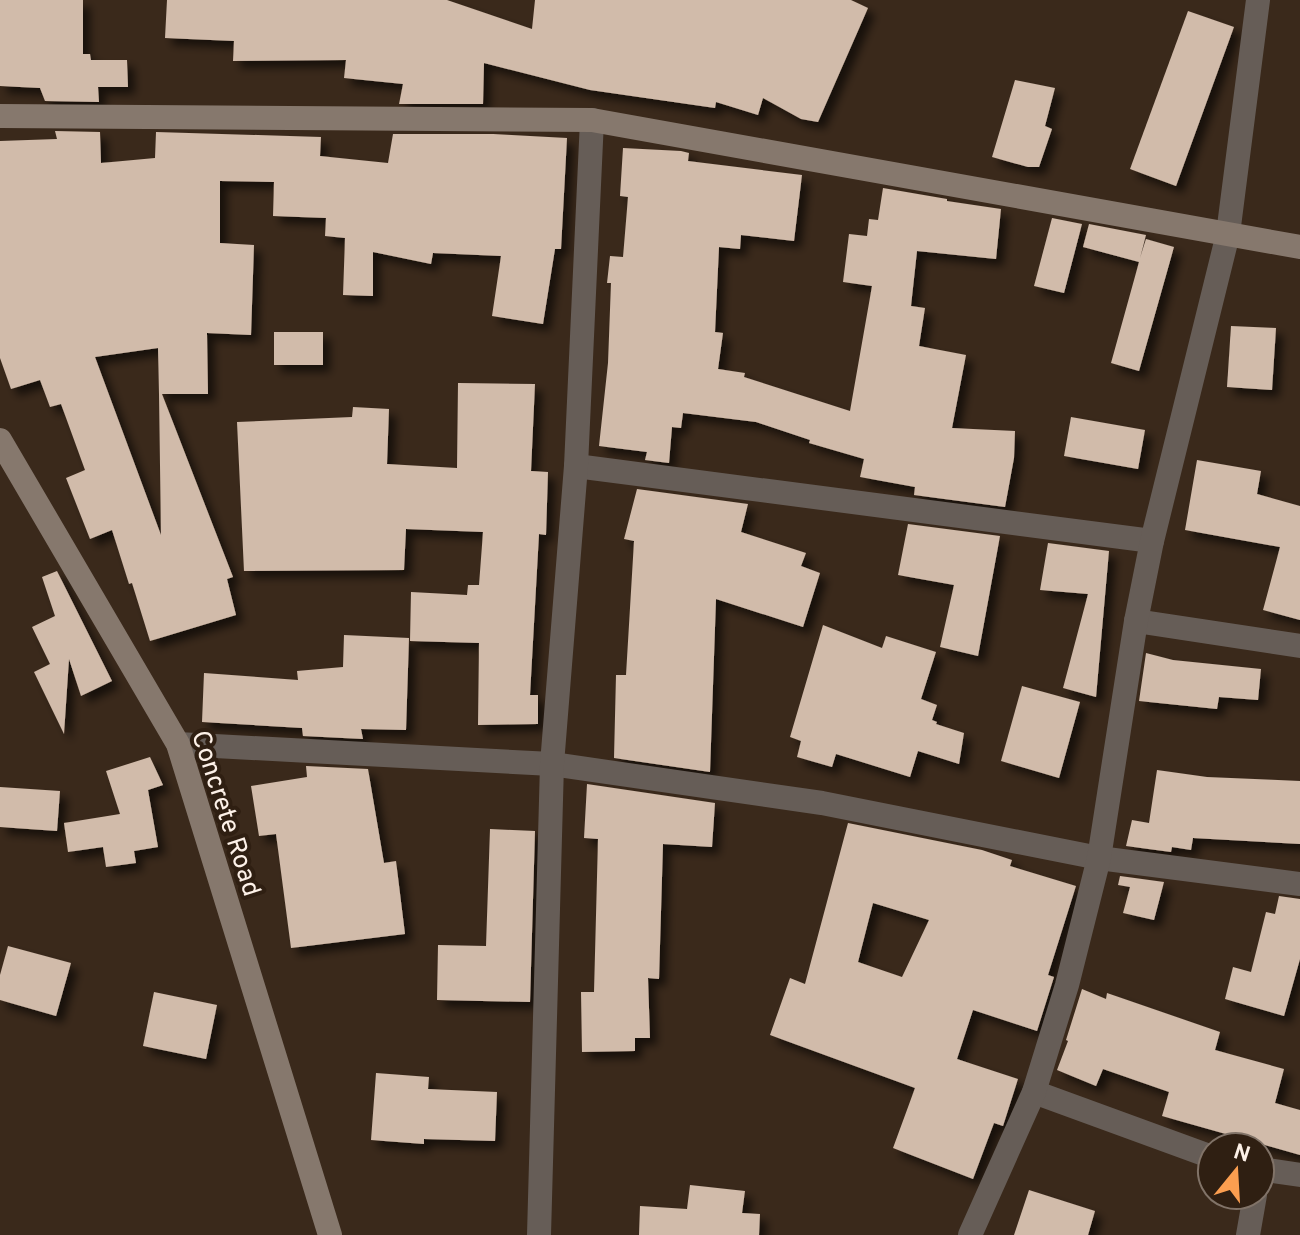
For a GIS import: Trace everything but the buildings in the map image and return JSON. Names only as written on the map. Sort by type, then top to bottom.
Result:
[{"type":"street","points":[[970,1235],[1034,1092],[1067,985],[1099,858],[1136,621],[1152,541],[1228,234],[1258,0]]},
{"type":"street","points":[[0,116],[592,120],[1300,247]]},
{"type":"street","points":[[539,1235],[552,764],[576,466],[592,120]]},
{"type":"street","name":"Concrete Road","points":[[0,440],[178,744],[330,1235]]},
{"type":"street","points":[[576,466],[1152,541]]},
{"type":"street","points":[[1136,621],[1300,646]]},
{"type":"street","points":[[178,744],[552,764],[822,803],[1099,858],[1300,884]]},
{"type":"street","points":[[1034,1092],[1196,1151]]},
{"type":"street","points":[[1276,1171],[1300,1175]]},
{"type":"street","points":[[1248,1235],[1252,1211]]}]
